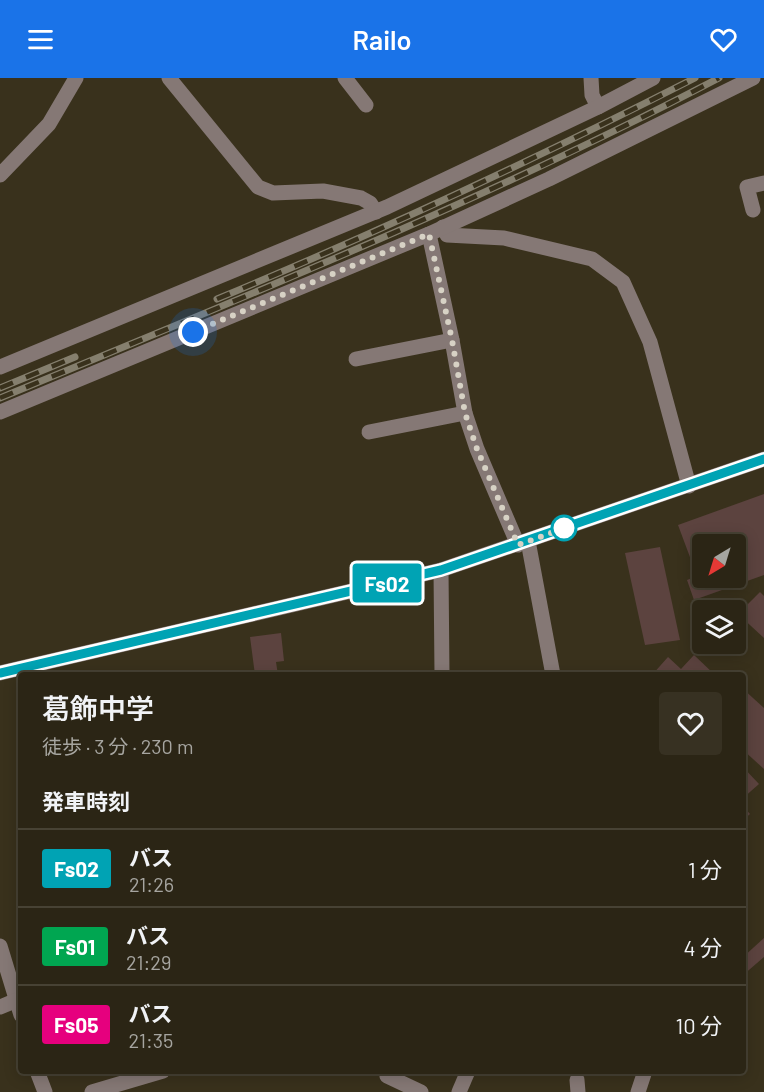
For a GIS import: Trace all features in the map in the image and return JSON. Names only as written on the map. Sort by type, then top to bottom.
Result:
[{"type":"street","points":[[0,175],[49,124],[76,78]]},
{"type":"street","points":[[169,78],[258,188],[273,193],[323,191],[361,198],[370,203],[376,212]]},
{"type":"street","points":[[345,78],[366,105]]},
{"type":"street","points":[[591,78],[592,95],[598,107]]},
{"type":"street","points":[[0,412],[436,230],[549,179],[753,78]]},
{"type":"street","points":[[0,367],[376,212],[598,107],[644,80]]},
{"type":"street","points":[[753,210],[747,187],[764,183]]},
{"type":"street","points":[[436,230],[465,413],[477,449],[523,543],[552,672]]},
{"type":"street","points":[[436,230],[447,234],[504,238],[592,259],[623,282],[650,342],[689,486]]},
{"type":"street","points":[[356,359],[452,340]]},
{"type":"street","points":[[369,432],[465,413]]},
{"type":"street","points":[[0,673],[441,570],[764,459]]},
{"type":"street","points":[[441,570],[442,672]]},
{"type":"street","points":[[0,946],[18,1005]]},
{"type":"street","points":[[0,1007],[18,1008]]},
{"type":"street","points":[[38,1074],[45,1092]]},
{"type":"street","points":[[92,1092],[152,1074]]},
{"type":"street","points":[[386,1074],[421,1092]]},
{"type":"street","points":[[459,1092],[467,1074]]},
{"type":"street","points":[[638,1092],[644,1074]]},
{"type":"building","points":[[764,494],[764,575],[746,581],[746,534],[692,534],[692,563],[678,525]]},
{"type":"building","points":[[660,547],[680,640],[645,645],[625,553]]},
{"type":"building","points":[[692,578],[692,588],[728,588],[694,600],[687,580]]},
{"type":"building","points":[[760,592],[764,596],[764,638],[746,621],[746,606]]},
{"type":"building","points":[[281,633],[284,661],[276,662],[278,672],[255,672],[250,637]]},
{"type":"building","points":[[694,655],[712,672],[655,672],[668,657],[681,669]]},
{"type":"building","points":[[746,692],[764,708],[764,769],[746,753]]},
{"type":"building","points":[[746,770],[759,784],[746,795]]},
{"type":"building","points":[[764,938],[764,957],[746,973],[746,954]]},
{"type":"railway","points":[[217,299],[458,193],[695,78]]},
{"type":"railway","points":[[0,398],[272,285],[453,206],[631,123],[719,78]]},
{"type":"railway","points":[[0,388],[75,357]]},
{"type":"bus line","name":"Fs02","points":[[0,673],[441,570],[764,459]]},
{"type":"route","points":[[193,332],[429,234],[465,413],[477,449],[518,545],[573,525],[564,528]]}]
